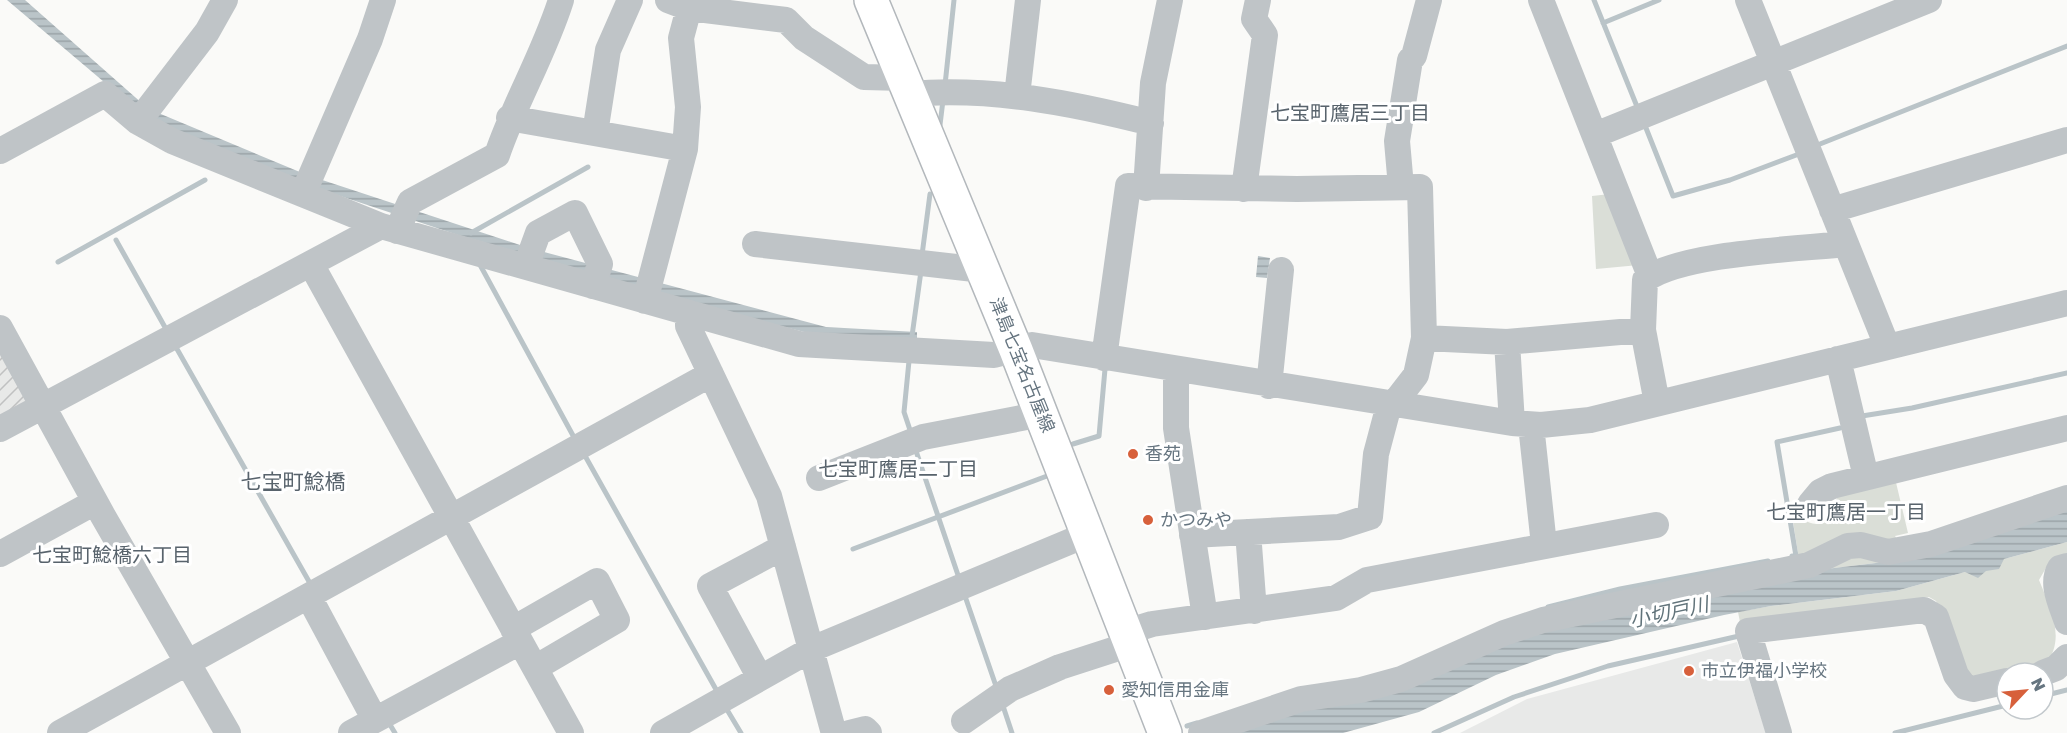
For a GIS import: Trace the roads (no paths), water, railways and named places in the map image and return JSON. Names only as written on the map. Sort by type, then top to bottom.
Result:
[{"type":"main road","name":"津島七宝名古屋線","points":[[871,0],[1017,350],[1166,733]]},
{"type":"street","points":[[143,114],[207,32],[225,0]]},
{"type":"street","points":[[307,185],[370,39],[383,0]]},
{"type":"street","points":[[0,429],[396,220],[497,155],[509,118],[548,40],[561,0]]},
{"type":"street","points":[[596,133],[608,50],[630,0]]},
{"type":"street","points":[[1017,96],[1028,0]]},
{"type":"street","points":[[1146,188],[1153,83],[1170,0]]},
{"type":"street","points":[[1244,189],[1265,35],[1254,19],[1258,0]]},
{"type":"street","points":[[1401,187],[1397,141],[1410,60],[1414,56],[1429,0]]},
{"type":"street","points":[[1541,0],[1650,276]]},
{"type":"street","points":[[1748,0],[1887,346]]},
{"type":"street","points":[[1594,135],[1929,0]]},
{"type":"street","points":[[648,292],[686,149],[688,107],[678,4],[786,20],[804,38],[864,77],[945,91],[1017,96],[1080,105],[1151,123]]},
{"type":"street","points":[[0,151],[105,94],[143,114],[172,141],[307,185],[396,220],[530,255],[648,292],[688,314],[799,344],[994,355],[1032,345],[1269,386],[1522,424],[1590,420],[2067,303]]},
{"type":"street","points":[[509,118],[686,149]]},
{"type":"street","points":[[1832,210],[2067,140]]},
{"type":"street","points":[[1104,358],[1128,186],[1244,189],[1420,187],[1424,338],[1416,375],[1391,405],[1376,453],[1370,517],[1339,527],[1192,535]]},
{"type":"street","points":[[530,255],[538,233],[575,213],[596,276]]},
{"type":"street","points":[[755,244],[983,270]]},
{"type":"street","points":[[1657,403],[1643,330],[1645,280],[1650,276],[1715,257],[1846,244]]},
{"type":"street","points":[[311,264],[571,733]]},
{"type":"street","points":[[1269,386],[1281,270]]},
{"type":"street","points":[[688,314],[688,326],[769,496],[833,730],[838,733]]},
{"type":"street","points":[[0,328],[95,502],[228,733]]},
{"type":"street","points":[[1424,338],[1507,342],[1643,330]]},
{"type":"street","points":[[1507,342],[1544,545]]},
{"type":"street","points":[[1838,358],[1866,477]]},
{"type":"street","points":[[1176,370],[1176,428],[1205,617]]},
{"type":"street","points":[[60,733],[711,374]]},
{"type":"street","points":[[819,478],[923,437],[1042,414]]},
{"type":"street","points":[[1810,504],[1820,492],[1866,477],[2067,428]]},
{"type":"street","points":[[1201,733],[1301,699],[1361,690],[1401,679],[1504,633],[1543,620],[1809,565],[1848,546],[1861,545],[1888,552],[1931,544],[2067,498]]},
{"type":"street","points":[[0,554],[95,502]]},
{"type":"street","points":[[964,721],[1010,689],[1129,638],[1152,624],[1336,598],[1367,580],[1656,525]]},
{"type":"street","points":[[1248,532],[1254,611]]},
{"type":"street","points":[[663,733],[812,649],[1088,534]]},
{"type":"street","points":[[760,678],[710,586],[783,547]]},
{"type":"street","points":[[2067,566],[2060,568],[2056,574],[2055,584],[2067,622]]},
{"type":"street","points":[[351,733],[517,635],[597,580],[617,620],[535,668]]},
{"type":"street","points":[[309,597],[375,720]]},
{"type":"street","points":[[1779,733],[1748,631],[1924,610],[1936,617],[1956,675],[1965,687],[1973,689],[1995,684]]},
{"type":"street","points":[[2055,668],[2067,657]]},
{"type":"street","points":[[849,733],[865,729],[869,733]]},
{"type":"water","points":[[7,0],[25,0],[144,105],[156,112],[307,175],[529,248],[826,327],[917,332],[917,345],[825,337],[780,326],[458,235],[313,187],[163,127],[136,109]]},
{"type":"water","points":[[1258,256],[1270,258],[1267,278],[1256,277]]},
{"type":"water","name":"小切戸川","points":[[2067,509],[2067,542],[2004,559],[1999,569],[1986,571],[1978,578],[1965,572],[1896,591],[1771,606],[1555,654],[1496,675],[1419,712],[1343,733],[1226,733],[1542,627],[1801,572],[1909,559]]},
{"type":"waterway","points":[[945,85],[954,0]]},
{"type":"waterway","points":[[1594,0],[1638,109]]},
{"type":"waterway","points":[[1603,23],[1659,0]]},
{"type":"waterway","points":[[1820,144],[2067,46]]},
{"type":"waterway","points":[[940,125],[943,100]]},
{"type":"waterway","points":[[1644,123],[1673,196],[1730,180],[1799,154]]},
{"type":"waterway","points":[[471,233],[588,167]]},
{"type":"waterway","points":[[58,262],[205,180]]},
{"type":"waterway","points":[[922,255],[930,194]]},
{"type":"waterway","points":[[116,240],[166,329]]},
{"type":"waterway","points":[[479,263],[576,441]]},
{"type":"waterway","points":[[912,336],[921,271]]},
{"type":"waterway","points":[[177,349],[311,585]]},
{"type":"waterway","points":[[909,361],[904,412],[911,433]]},
{"type":"waterway","points":[[1073,444],[1099,436],[1105,369]]},
{"type":"waterway","points":[[1862,416],[1912,408],[2067,373]]},
{"type":"waterway","points":[[1792,556],[1796,556],[1777,442],[1840,428]]},
{"type":"waterway","points":[[915,448],[960,581]]},
{"type":"waterway","points":[[584,454],[718,693]]},
{"type":"waterway","points":[[853,549],[1047,476]]},
{"type":"waterway","points":[[1548,607],[1620,589],[1768,561]]},
{"type":"waterway","points":[[966,599],[997,689]]},
{"type":"waterway","points":[[1434,733],[1514,697],[1608,666],[1739,636],[1740,640]]},
{"type":"waterway","points":[[2055,693],[2067,690]]},
{"type":"waterway","points":[[1002,703],[1012,733]]},
{"type":"waterway","points":[[726,708],[741,733]]},
{"type":"waterway","points":[[1895,733],[1995,708]]},
{"type":"waterway","points":[[389,723],[395,733]]},
{"type":"waterway","points":[[1187,726],[1197,723]]},
{"type":"place","name":"香苑","points":[[1133,454]]},
{"type":"place","name":"かつみや","points":[[1148,520]]},
{"type":"place","name":"市立伊福小学校","points":[[1689,671]]},
{"type":"place","name":"愛知信用金庫","points":[[1109,690]]},
{"type":"district","name":"七宝町鷹居三丁目","points":[[1350,113]]},
{"type":"district","name":"七宝町鷹居二丁目","points":[[898,469]]},
{"type":"district","name":"七宝町鯰橋","points":[[293,482]]},
{"type":"district","name":"七宝町鷹居一丁目","points":[[1846,512]]},
{"type":"district","name":"七宝町鯰橋六丁目","points":[[112,555]]}]
